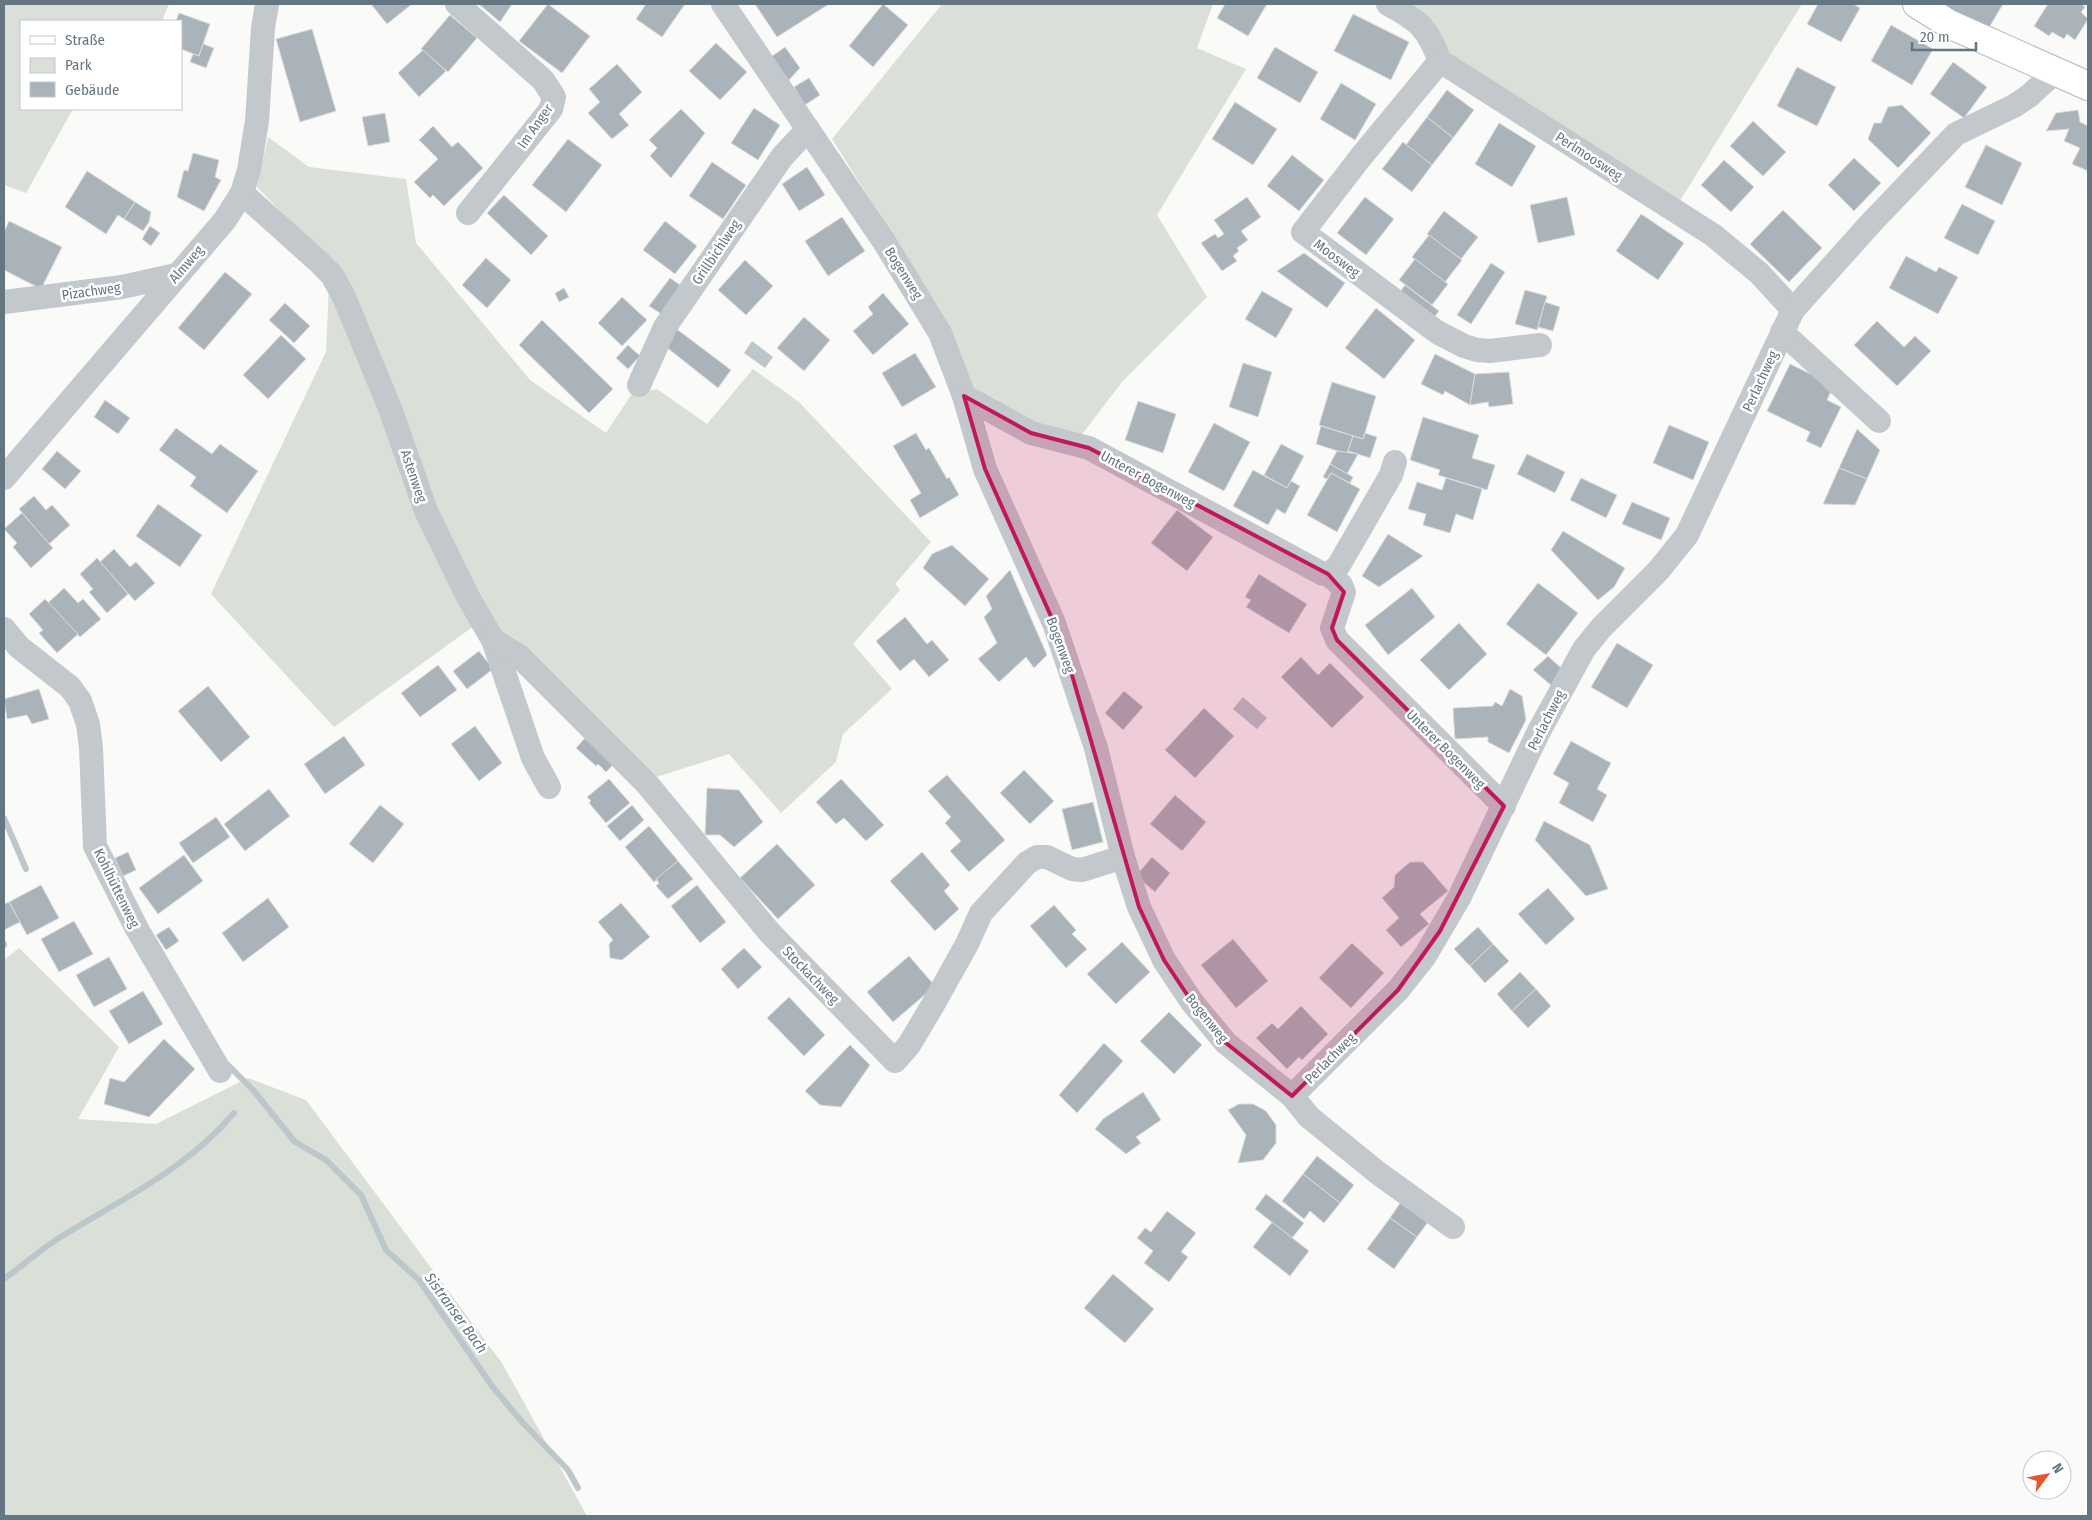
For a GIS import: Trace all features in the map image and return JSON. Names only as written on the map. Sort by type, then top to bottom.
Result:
[{"type":"main road","points":[[1917,4],[1949,24],[2088,86]]},
{"type":"street","name":"Almweg","points":[[4,478],[225,220],[242,193],[249,170],[257,121],[263,28],[267,4]]},
{"type":"street","name":"Im Anger","points":[[457,4],[543,80],[554,97],[551,108],[468,213]]},
{"type":"street","name":"Bogenweg","points":[[723,4],[885,243],[930,316],[946,348],[964,396],[985,469],[1002,511],[1054,623],[1096,748],[1123,857],[1139,908],[1156,945],[1192,1002],[1226,1043],[1292,1096],[1317,1123],[1378,1173],[1453,1228]]},
{"type":"street","points":[[1388,4],[1409,15],[1421,25],[1431,36],[1440,60]]},
{"type":"street","name":"Perlmoosweg","points":[[1440,60],[1713,235],[1760,273],[1793,310]]},
{"type":"street","name":"Moosweg","points":[[1440,60],[1360,158],[1303,232],[1437,332],[1464,346],[1477,350],[1490,350],[1540,345]]},
{"type":"street","name":"Perlachweg","points":[[1292,1096],[1398,990],[1425,956],[1459,898],[1539,731],[1584,648],[1601,628],[1658,571],[1687,535],[1793,310],[1870,223],[1956,134],[2014,106],[2030,96],[2055,72]]},
{"type":"street","name":"Grillbichlweg","points":[[639,385],[665,327],[782,158],[808,130]]},
{"type":"street","name":"Astenweg","points":[[242,193],[332,275],[344,297],[391,411],[426,511],[468,597],[493,640],[533,758],[549,787]]},
{"type":"street","name":"Pizachweg","points":[[4,302],[122,288],[176,275]]},
{"type":"street","name":"Perlachweg","points":[[1782,332],[1879,421]]},
{"type":"street","name":"Unterer Bogenweg","points":[[964,396],[1031,433],[1090,448],[1323,574],[1328,574],[1341,585],[1344,592],[1332,628],[1337,640],[1504,806]]},
{"type":"street","points":[[1328,574],[1338,565],[1391,475],[1395,462]]},
{"type":"street","name":"Kohlhüttenweg","points":[[4,629],[19,647],[70,687],[80,701],[87,718],[90,740],[95,846],[137,929],[220,1071]]},
{"type":"street","name":"Stockachweg","points":[[493,640],[519,656],[648,784],[770,933],[895,1061],[909,1045],[934,1003],[967,944],[981,913],[1027,863],[1037,857],[1047,857],[1072,869],[1082,870],[1123,857]]},
{"type":"highlighted area","points":[[964,396],[1031,433],[1089,448],[1328,574],[1344,592],[1332,628],[1337,640],[1504,806],[1440,931],[1398,990],[1292,1096],[1226,1043],[1192,1002],[1164,960],[1139,907],[1072,675],[1054,623],[985,469]]},
{"type":"green space","points":[[4,4],[169,4],[162,20],[20,20],[20,110],[72,110],[26,193],[4,185]]},
{"type":"green space","points":[[942,4],[1213,4],[1197,48],[1246,69],[1157,215],[1207,297],[1122,382],[1080,437],[1036,429],[971,386],[942,314],[832,139]]},
{"type":"green space","points":[[1401,4],[1802,4],[1678,204],[1454,61],[1432,25]]},
{"type":"green space","points":[[268,137],[309,167],[406,179],[416,243],[530,380],[606,433],[631,395],[657,389],[707,424],[753,369],[799,402],[931,542],[895,584],[900,590],[853,644],[892,689],[843,734],[836,762],[781,813],[729,754],[653,778],[485,618],[334,727],[211,594],[326,352],[330,263],[257,187]]},
{"type":"green space","points":[[19,948],[119,1047],[78,1119],[156,1124],[248,1078],[306,1100],[502,1363],[587,1516],[4,1516],[4,960]]},
{"type":"shaded area","points":[[752,341],[773,357],[765,368],[744,353]]},
{"type":"shaded area","points":[[1243,697],[1267,718],[1257,729],[1233,709]]},
{"type":"building","points":[[371,4],[412,4],[387,24]]},
{"type":"building","points":[[479,4],[512,4],[500,22]]},
{"type":"building","points":[[548,4],[590,36],[562,73],[519,41]]},
{"type":"building","points":[[646,4],[685,4],[662,37],[636,19]]},
{"type":"building","points":[[755,4],[829,4],[777,37]]},
{"type":"building","points":[[883,4],[908,25],[873,67],[849,46]]},
{"type":"building","points":[[1225,4],[1267,4],[1248,36],[1217,18]]},
{"type":"building","points":[[1818,4],[1853,4],[1860,8],[1841,42],[1807,24]]},
{"type":"building","points":[[1940,4],[2003,4],[1987,31]]},
{"type":"building","points":[[2048,4],[2081,4],[2085,7],[2081,12],[2088,19],[2075,40],[2067,34],[2064,39],[2052,32],[2049,36],[2034,26]]},
{"type":"building","points":[[179,13],[210,24],[199,56],[182,49],[182,20],[176,20]]},
{"type":"building","points":[[1353,14],[1409,42],[1391,80],[1334,51]]},
{"type":"building","points":[[450,15],[477,38],[448,72],[421,49]]},
{"type":"building","points":[[1891,25],[1933,49],[1912,85],[1871,61]]},
{"type":"building","points":[[312,29],[336,111],[300,122],[276,39]]},
{"type":"building","points":[[716,43],[747,72],[720,100],[689,71]]},
{"type":"building","points":[[203,44],[214,48],[206,68],[190,62],[193,54],[199,56]]},
{"type":"building","points":[[785,47],[800,68],[788,81],[771,57]]},
{"type":"building","points":[[1275,47],[1318,72],[1300,103],[1257,78]]},
{"type":"building","points":[[423,50],[446,71],[419,97],[398,73]]},
{"type":"building","points":[[1953,62],[1987,87],[1964,118],[1930,94]]},
{"type":"building","points":[[617,64],[642,92],[619,114],[629,125],[612,139],[588,113],[600,102],[589,89]]},
{"type":"building","points":[[1797,67],[1836,87],[1817,126],[1777,106]]},
{"type":"building","points":[[809,78],[820,95],[805,105],[794,87]]},
{"type":"building","points":[[1341,83],[1376,104],[1355,140],[1320,119]]},
{"type":"building","points":[[1447,90],[1474,110],[1453,138],[1427,117]]},
{"type":"building","points":[[1235,102],[1277,129],[1253,165],[1212,139]]},
{"type":"building","points":[[1902,105],[1931,133],[1898,168],[1868,139],[1874,123],[1881,123],[1888,107]]},
{"type":"building","points":[[754,108],[780,125],[758,160],[731,143]]},
{"type":"building","points":[[681,109],[705,133],[671,178],[650,156],[657,148],[649,140]]},
{"type":"building","points":[[2078,110],[2080,122],[2088,126],[2088,171],[2072,164],[2080,148],[2064,141],[2069,129],[2046,131],[2056,113]]},
{"type":"building","points":[[385,113],[390,142],[368,146],[362,117]]},
{"type":"building","points":[[1427,117],[1453,138],[1432,165],[1406,145]]},
{"type":"building","points":[[1753,121],[1786,152],[1763,176],[1730,146]]},
{"type":"building","points":[[1499,123],[1536,146],[1512,187],[1475,164]]},
{"type":"building","points":[[433,126],[452,147],[458,142],[483,168],[444,206],[433,195],[430,198],[414,182],[438,159],[419,140]]},
{"type":"building","points":[[568,139],[602,165],[566,212],[532,185]]},
{"type":"building","points":[[1403,142],[1432,165],[1412,192],[1382,169]]},
{"type":"building","points":[[1986,145],[2022,163],[2002,205],[1965,187]]},
{"type":"building","points":[[193,153],[219,160],[215,177],[221,180],[204,211],[177,197],[184,170],[188,171]]},
{"type":"building","points":[[1292,155],[1324,180],[1299,211],[1267,186]]},
{"type":"building","points":[[1854,158],[1881,183],[1854,211],[1828,185]]},
{"type":"building","points":[[1724,160],[1754,187],[1731,212],[1701,185]]},
{"type":"building","points":[[712,162],[746,185],[723,219],[689,196]]},
{"type":"building","points":[[807,167],[825,195],[799,211],[782,184]]},
{"type":"building","points":[[87,171],[135,202],[124,219],[118,215],[106,234],[65,207]]},
{"type":"building","points":[[504,195],[548,236],[531,255],[487,213]]},
{"type":"building","points":[[1247,197],[1261,217],[1241,231],[1248,240],[1237,248],[1239,251],[1233,256],[1237,261],[1222,271],[1201,243],[1215,234],[1218,238],[1224,234],[1214,220]]},
{"type":"building","points":[[1365,197],[1394,219],[1366,255],[1337,233]]},
{"type":"building","points":[[1567,197],[1575,235],[1538,243],[1530,205]]},
{"type":"building","points":[[135,202],[151,212],[149,222],[143,231],[124,219]]},
{"type":"building","points":[[1962,204],[1995,221],[1978,255],[1944,238]]},
{"type":"building","points":[[1783,210],[1822,248],[1789,282],[1750,244]]},
{"type":"building","points":[[1444,211],[1478,237],[1461,259],[1427,234]]},
{"type":"building","points":[[1641,214],[1684,243],[1658,280],[1616,251]]},
{"type":"building","points":[[842,217],[865,251],[828,276],[805,241]]},
{"type":"building","points":[[9,221],[62,247],[41,289],[4,270],[4,232]]},
{"type":"building","points":[[665,221],[697,246],[675,274],[643,250]]},
{"type":"building","points":[[150,226],[160,233],[151,246],[142,239]]},
{"type":"building","points":[[1429,235],[1462,260],[1445,282],[1412,257]]},
{"type":"building","points":[[1304,253],[1345,283],[1327,308],[1277,271]]},
{"type":"building","points":[[1906,256],[1936,272],[1939,267],[1958,277],[1938,314],[1889,288]]},
{"type":"building","points":[[486,258],[511,280],[487,308],[462,285]]},
{"type":"building","points":[[1415,259],[1448,284],[1432,305],[1399,280]]},
{"type":"building","points":[[745,260],[773,286],[746,315],[718,290]]},
{"type":"building","points":[[1491,263],[1505,272],[1471,324],[1457,315]]},
{"type":"building","points":[[225,272],[252,294],[204,350],[178,328]]},
{"type":"building","points":[[670,278],[683,287],[663,315],[649,306]]},
{"type":"building","points":[[1405,285],[1439,311],[1432,320],[1398,295]]},
{"type":"building","points":[[564,288],[569,297],[559,302],[555,293]]},
{"type":"building","points":[[1525,290],[1547,296],[1537,330],[1515,324]]},
{"type":"building","points":[[1262,291],[1293,309],[1276,338],[1245,319]]},
{"type":"building","points":[[883,293],[909,324],[873,355],[853,331],[873,314],[868,307]]},
{"type":"building","points":[[622,297],[647,320],[622,346],[598,323]]},
{"type":"building","points":[[1545,302],[1560,307],[1553,331],[1538,327]]},
{"type":"building","points":[[285,303],[310,326],[294,343],[269,320]]},
{"type":"building","points":[[1376,308],[1415,340],[1384,379],[1345,348]]},
{"type":"building","points":[[804,317],[830,340],[804,371],[777,348]]},
{"type":"building","points":[[542,320],[613,389],[589,413],[519,345]]},
{"type":"building","points":[[1877,321],[1904,347],[1915,336],[1931,351],[1897,386],[1854,345]]},
{"type":"building","points":[[674,327],[731,370],[718,388],[665,346]]},
{"type":"building","points":[[281,335],[306,359],[268,399],[243,375]]},
{"type":"building","points":[[628,345],[640,356],[628,369],[616,358]]},
{"type":"building","points":[[915,353],[936,387],[902,407],[882,373]]},
{"type":"building","points":[[1435,354],[1475,374],[1470,405],[1445,391],[1443,395],[1421,384]]},
{"type":"building","points":[[1243,363],[1272,372],[1258,417],[1229,407]]},
{"type":"building","points":[[1790,364],[1834,385],[1827,400],[1841,407],[1821,448],[1806,441],[1810,432],[1767,411]]},
{"type":"building","points":[[1509,372],[1513,404],[1489,407],[1488,402],[1470,405],[1475,374]]},
{"type":"building","points":[[1332,382],[1376,396],[1363,439],[1319,425]]},
{"type":"building","points":[[105,400],[130,418],[118,434],[94,417]]},
{"type":"building","points":[[1138,401],[1176,414],[1163,453],[1125,440]]},
{"type":"building","points":[[1423,417],[1479,435],[1472,458],[1495,465],[1487,490],[1438,475],[1440,470],[1410,460]]},
{"type":"building","points":[[1214,423],[1250,442],[1224,491],[1188,472]]},
{"type":"building","points":[[1669,425],[1709,442],[1693,480],[1653,463]]},
{"type":"building","points":[[1321,426],[1353,436],[1347,454],[1316,444]]},
{"type":"building","points":[[176,428],[212,454],[220,444],[258,471],[227,513],[190,486],[196,477],[159,450]]},
{"type":"building","points":[[1857,429],[1880,450],[1867,479],[1839,468]]},
{"type":"building","points":[[916,433],[926,450],[929,448],[947,479],[949,477],[959,495],[920,518],[910,500],[921,493],[893,446]]},
{"type":"building","points":[[1365,433],[1377,437],[1370,458],[1348,451],[1353,436],[1363,439]]},
{"type":"building","points":[[1281,444],[1304,456],[1287,488],[1264,475]]},
{"type":"building","points":[[57,451],[81,471],[65,489],[42,469]]},
{"type":"building","points":[[1337,451],[1358,454],[1347,474],[1330,464]]},
{"type":"building","points":[[1527,454],[1565,472],[1555,493],[1517,474]]},
{"type":"building","points":[[1330,464],[1353,477],[1350,483],[1331,473],[1327,479],[1323,477]]},
{"type":"building","points":[[1839,468],[1867,479],[1855,505],[1823,504]]},
{"type":"building","points":[[1253,470],[1287,488],[1291,481],[1300,486],[1285,514],[1277,509],[1268,525],[1233,506]]},
{"type":"building","points":[[1331,473],[1360,489],[1337,532],[1307,515]]},
{"type":"building","points":[[1446,478],[1482,489],[1473,520],[1456,514],[1450,533],[1423,525],[1426,514],[1408,509],[1417,482],[1442,490]]},
{"type":"building","points":[[1581,478],[1617,495],[1606,518],[1570,500]]},
{"type":"building","points":[[34,496],[46,510],[52,505],[70,525],[49,544],[19,509]]},
{"type":"building","points":[[1632,502],[1670,518],[1661,540],[1622,524]]},
{"type":"building","points":[[158,504],[202,535],[180,567],[136,536]]},
{"type":"building","points":[[1177,510],[1213,537],[1187,571],[1151,543]]},
{"type":"building","points":[[22,513],[53,548],[31,568],[13,547],[17,543],[4,529]]},
{"type":"building","points":[[1563,531],[1625,568],[1614,587],[1598,600],[1551,550]]},
{"type":"building","points":[[1388,534],[1423,556],[1379,587],[1362,576]]},
{"type":"building","points":[[952,545],[989,579],[965,606],[923,568],[932,554]]},
{"type":"building","points":[[114,549],[130,567],[136,562],[155,583],[135,601],[100,562]]},
{"type":"building","points":[[97,558],[128,594],[107,613],[89,592],[93,589],[80,574]]},
{"type":"building","points":[[1010,570],[1047,655],[1034,668],[1026,657],[999,682],[978,659],[997,643],[984,617],[992,609],[986,596]]},
{"type":"building","points":[[1259,574],[1307,604],[1289,633],[1246,607],[1251,600],[1245,597]]},
{"type":"building","points":[[1538,583],[1578,613],[1546,655],[1506,624]]},
{"type":"building","points":[[64,588],[78,603],[83,599],[101,619],[80,637],[48,603]]},
{"type":"building","points":[[1412,588],[1435,617],[1388,655],[1365,625]]},
{"type":"building","points":[[45,599],[78,634],[57,653],[39,633],[43,630],[29,614]]},
{"type":"building","points":[[905,617],[927,644],[932,640],[949,660],[929,677],[914,659],[900,671],[876,641]]},
{"type":"building","points":[[1459,623],[1487,654],[1449,690],[1420,660]]},
{"type":"building","points":[[1617,643],[1653,665],[1627,708],[1591,687]]},
{"type":"building","points":[[479,651],[493,669],[467,689],[453,671]]},
{"type":"building","points":[[1548,656],[1561,668],[1552,686],[1533,670]]},
{"type":"building","points":[[1301,657],[1318,675],[1330,663],[1364,697],[1332,728],[1281,677]]},
{"type":"building","points":[[438,665],[457,690],[420,717],[401,693]]},
{"type":"building","points":[[208,686],[250,737],[221,762],[178,711]]},
{"type":"building","points":[[39,689],[49,719],[32,724],[27,715],[7,719],[4,699]]},
{"type":"building","points":[[1510,689],[1522,696],[1526,720],[1509,753],[1488,742],[1488,737],[1455,739],[1453,708],[1493,706],[1495,702],[1502,706]]},
{"type":"building","points":[[1124,691],[1143,707],[1123,730],[1105,713]]},
{"type":"building","points":[[1204,708],[1234,736],[1195,778],[1165,750]]},
{"type":"building","points":[[475,726],[502,763],[479,781],[451,744]]},
{"type":"building","points":[[344,736],[365,765],[325,794],[304,764]]},
{"type":"building","points":[[586,737],[614,764],[606,772],[598,764],[596,766],[576,748]]},
{"type":"building","points":[[1571,741],[1611,763],[1597,789],[1607,795],[1593,822],[1559,803],[1569,783],[1553,774]]},
{"type":"building","points":[[1024,770],[1054,801],[1030,824],[1000,793]]},
{"type":"building","points":[[947,775],[1005,840],[969,872],[950,851],[961,841],[945,823],[951,817],[928,791]]},
{"type":"building","points":[[609,779],[630,803],[606,823],[589,803],[591,801],[587,797]]},
{"type":"building","points":[[841,779],[884,825],[866,841],[844,818],[836,824],[816,802]]},
{"type":"building","points":[[707,788],[739,790],[763,822],[734,847],[720,835],[705,835]]},
{"type":"building","points":[[269,789],[290,816],[245,851],[224,824]]},
{"type":"building","points":[[1175,795],[1206,822],[1182,851],[1150,824]]},
{"type":"building","points":[[1093,802],[1103,842],[1072,850],[1062,809]]},
{"type":"building","points":[[380,805],[404,824],[373,863],[349,844]]},
{"type":"building","points":[[632,805],[644,820],[620,841],[607,826]]},
{"type":"building","points":[[216,817],[230,837],[193,863],[179,843]]},
{"type":"building","points":[[1544,821],[1590,845],[1608,889],[1586,896],[1535,840]]},
{"type":"building","points":[[649,826],[678,861],[654,882],[625,847]]},
{"type":"building","points":[[777,844],[815,885],[778,919],[740,878]]},
{"type":"building","points":[[128,852],[136,870],[123,876],[115,858]]},
{"type":"building","points":[[922,852],[950,885],[944,891],[959,909],[935,931],[890,881]]},
{"type":"building","points":[[184,855],[203,881],[158,914],[139,888]]},
{"type":"building","points":[[1152,857],[1170,873],[1155,892],[1136,876]]},
{"type":"building","points":[[678,861],[693,879],[668,899],[656,886],[659,883],[656,879]]},
{"type":"building","points":[[1410,862],[1423,862],[1448,891],[1420,914],[1429,924],[1401,947],[1386,930],[1399,918],[1382,898],[1394,887],[1395,875]]},
{"type":"building","points":[[41,885],[59,918],[27,935],[9,902]]},
{"type":"building","points":[[697,885],[726,922],[700,943],[671,906]]},
{"type":"building","points":[[1548,888],[1575,919],[1546,945],[1518,914]]},
{"type":"building","points":[[268,898],[289,927],[243,962],[222,933]]},
{"type":"building","points":[[9,902],[20,922],[4,930],[4,904]]},
{"type":"building","points":[[621,903],[650,937],[622,960],[610,958],[609,944],[613,940],[598,922]]},
{"type":"building","points":[[1054,905],[1076,930],[1072,934],[1087,949],[1066,968],[1030,926]]},
{"type":"building","points":[[74,921],[93,954],[59,972],[41,939]]},
{"type":"building","points":[[169,927],[179,941],[166,950],[156,935]]},
{"type":"building","points":[[1478,927],[1493,944],[1470,966],[1454,949]]},
{"type":"building","points":[[1233,939],[1268,981],[1236,1008],[1201,965]]},
{"type":"building","points":[[1122,942],[1150,972],[1116,1004],[1087,974]]},
{"type":"building","points":[[1352,943],[1384,973],[1351,1008],[1319,978]]},
{"type":"building","points":[[1493,944],[1509,961],[1485,983],[1470,966]]},
{"type":"building","points":[[744,948],[762,967],[738,989],[721,969]]},
{"type":"building","points":[[909,956],[935,986],[893,1022],[867,992]]},
{"type":"building","points":[[109,957],[127,989],[94,1007],[76,975]]},
{"type":"building","points":[[1520,972],[1536,989],[1512,1011],[1497,994]]},
{"type":"building","points":[[1536,989],[1551,1006],[1528,1028],[1512,1011]]},
{"type":"building","points":[[143,991],[163,1024],[129,1044],[109,1011]]},
{"type":"building","points":[[789,997],[825,1035],[804,1056],[767,1018]]},
{"type":"building","points":[[1301,1006],[1328,1034],[1302,1060],[1299,1057],[1287,1069],[1256,1038],[1272,1023],[1278,1029]]},
{"type":"building","points":[[1169,1012],[1202,1045],[1174,1074],[1140,1041]]},
{"type":"building","points":[[164,1039],[195,1069],[149,1117],[104,1104],[110,1078],[124,1082]]},
{"type":"building","points":[[1104,1043],[1123,1061],[1077,1113],[1059,1095]]},
{"type":"building","points":[[850,1045],[870,1065],[841,1107],[820,1105],[805,1091]]},
{"type":"building","points":[[1143,1092],[1161,1120],[1136,1137],[1141,1143],[1126,1154],[1095,1129],[1103,1119]]},
{"type":"building","points":[[1239,1104],[1253,1104],[1266,1111],[1276,1125],[1276,1143],[1263,1160],[1238,1163],[1246,1135],[1228,1110]]},
{"type":"building","points":[[1317,1156],[1354,1185],[1340,1203],[1303,1174]]},
{"type":"building","points":[[1303,1174],[1340,1203],[1324,1223],[1310,1211],[1304,1219],[1282,1201]]},
{"type":"building","points":[[1266,1194],[1304,1223],[1292,1238],[1255,1209]]},
{"type":"building","points":[[1400,1203],[1428,1222],[1417,1237],[1390,1218]]},
{"type":"building","points":[[1167,1211],[1196,1233],[1181,1252],[1188,1257],[1169,1282],[1144,1263],[1153,1251],[1137,1238],[1145,1228],[1151,1232]]},
{"type":"building","points":[[1390,1218],[1417,1237],[1394,1269],[1367,1249]]},
{"type":"building","points":[[1272,1222],[1309,1251],[1290,1276],[1253,1247]]},
{"type":"building","points":[[1113,1274],[1154,1309],[1125,1343],[1084,1308]]},
{"type":"waterway","name":"Sistranser Bach","points":[[4,818],[26,869]]},
{"type":"waterway","name":"Sistranser Bach","points":[[228,1065],[253,1090],[295,1142],[326,1160],[361,1195],[386,1250],[419,1280],[492,1386],[523,1423],[568,1470],[578,1488]]},
{"type":"waterway","name":"Sistranser Bach","points":[[4,1279],[59,1238],[129,1197],[174,1167],[195,1151],[234,1113]]}]
